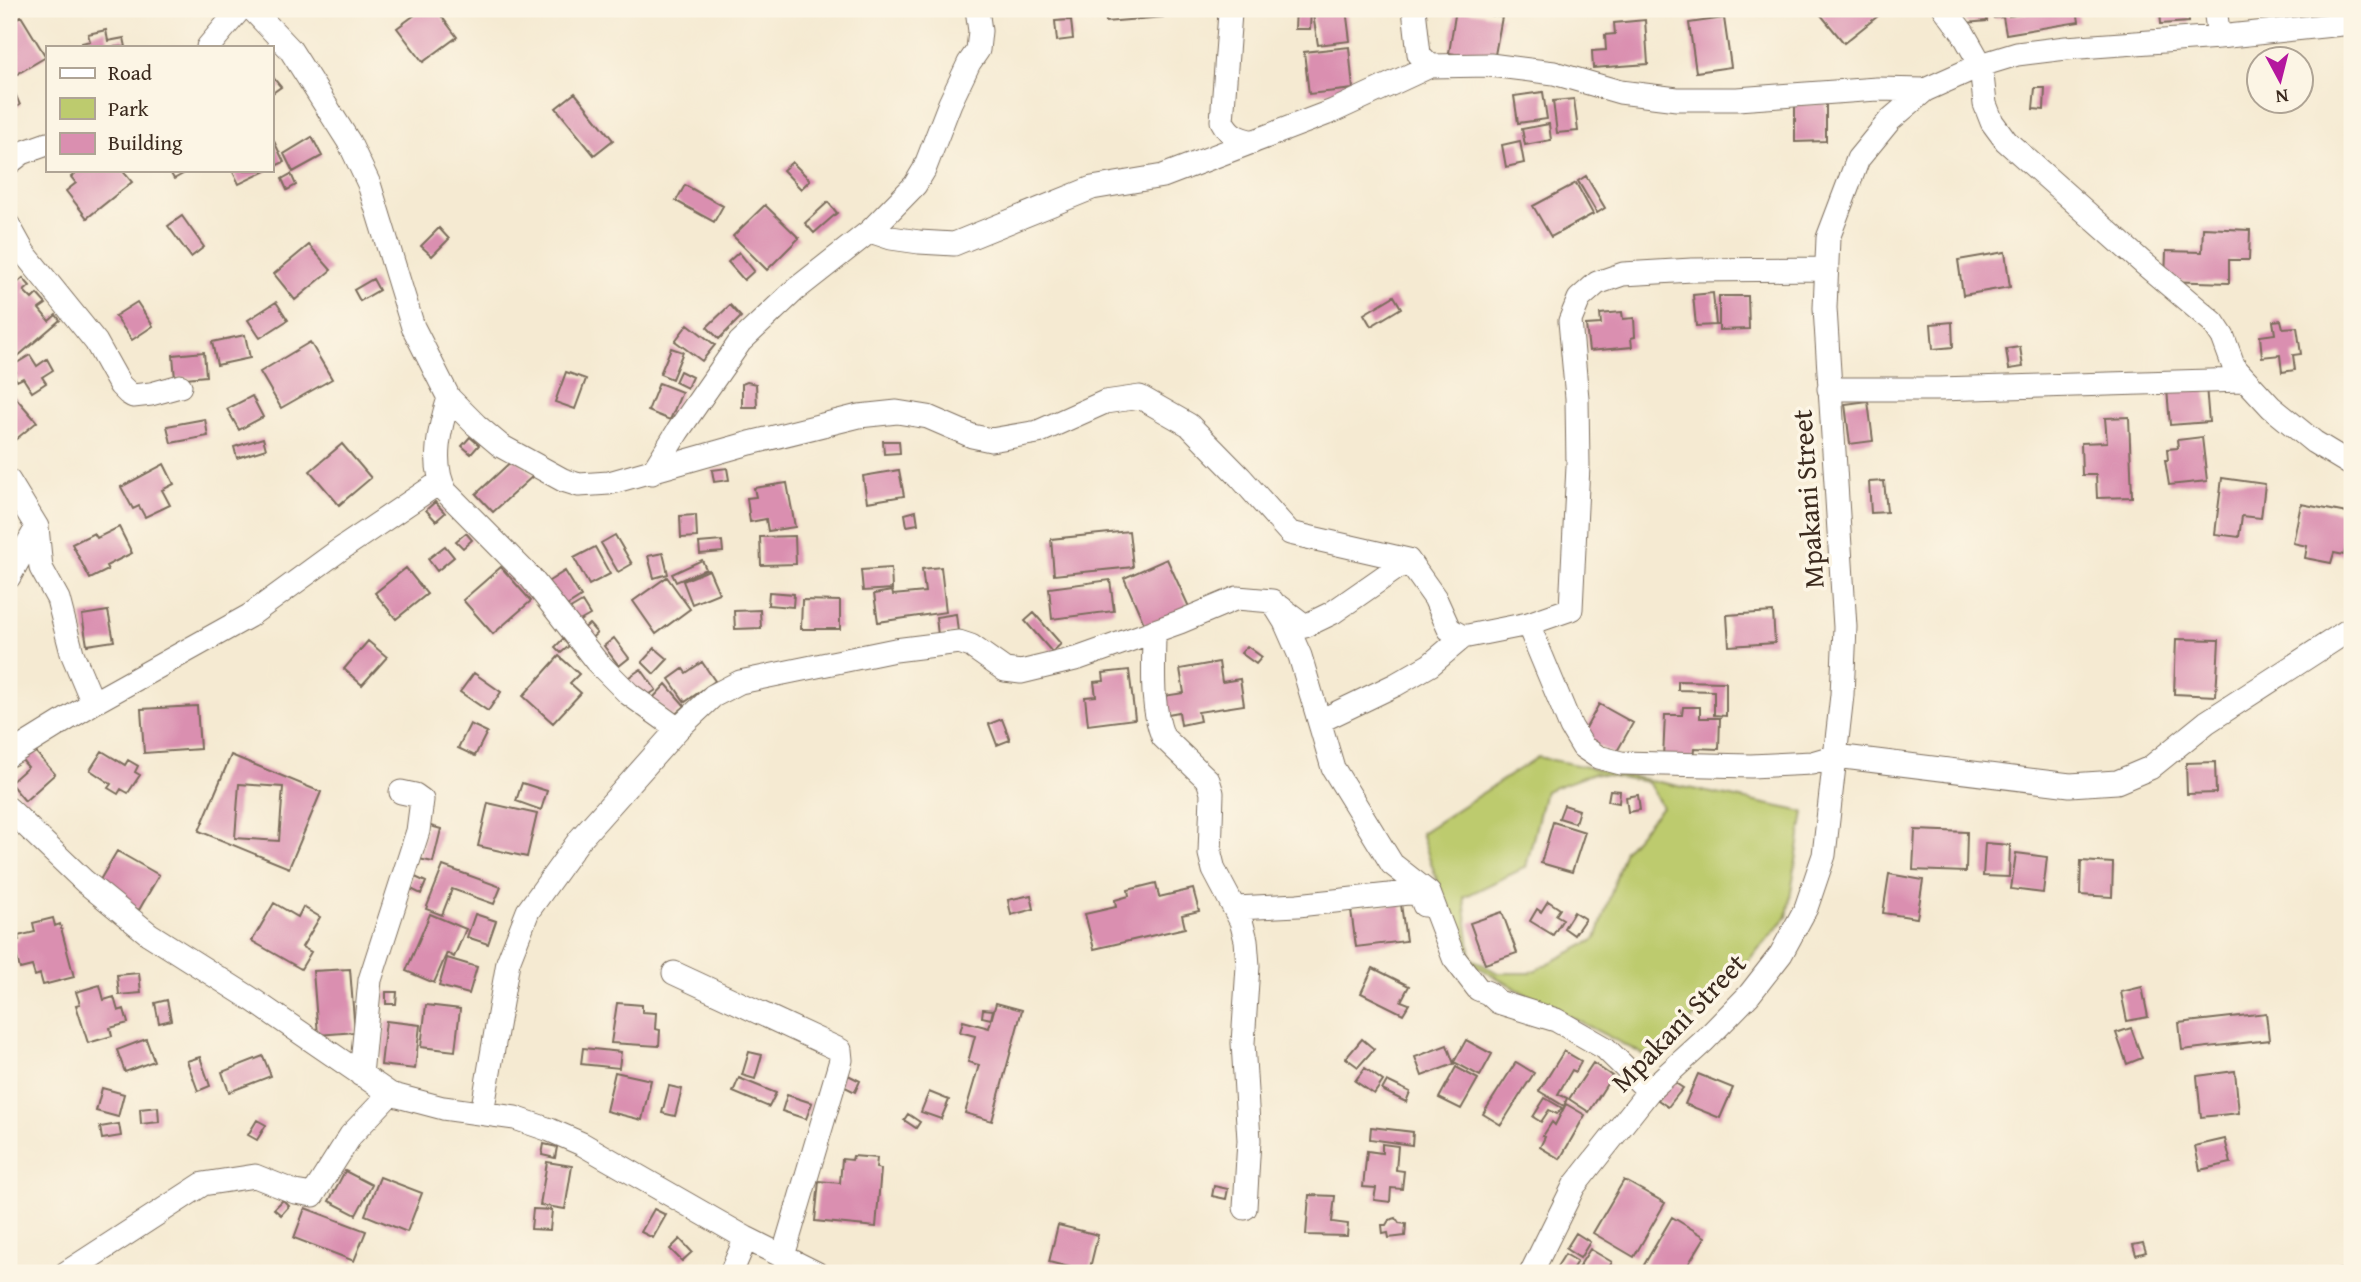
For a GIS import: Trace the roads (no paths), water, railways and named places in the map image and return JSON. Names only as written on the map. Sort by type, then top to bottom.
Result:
[{"type":"street","points":[[652,473],[740,342],[795,290],[870,232],[897,206],[924,170],[950,103],[978,50],[980,31],[977,9]]},
{"type":"street","points":[[1414,9],[1419,54],[1430,66]]},
{"type":"street","points":[[1945,9],[1963,33],[1980,65],[1985,104],[2006,141],[2213,322],[2243,380],[2293,426],[2352,465]]},
{"type":"street","points":[[2215,9],[2219,37]]},
{"type":"street","points":[[209,46],[239,10],[290,49],[349,142],[369,184],[413,327],[449,398],[502,446],[563,480],[579,485],[609,483],[652,473],[750,443],[859,416],[897,412],[928,417],[972,436],[991,440],[1038,432],[1105,402],[1140,397],[1189,425],[1290,533],[1408,560],[1435,598],[1449,629],[1463,638]]},
{"type":"street","points":[[1230,13],[1222,121],[1235,138],[1253,142]]},
{"type":"street","name":"Mpakani Street","points":[[1531,1273],[1574,1185],[1649,1091],[1749,995],[1781,954],[1806,908],[1824,855],[1836,756],[1845,627],[1825,308],[1828,238],[1858,159],[1890,120],[1925,90],[1980,65],[2017,54],[2352,23]]},
{"type":"street","points":[[870,232],[909,241],[954,244],[1093,188],[1163,176],[1353,102],[1430,66],[1490,65],[1554,73],[1620,92],[1677,99],[1737,99],[1877,89],[1925,90]]},
{"type":"street","points":[[9,163],[22,153],[46,144]]},
{"type":"street","points":[[9,226],[16,257],[96,342],[120,385],[128,393],[134,396],[151,394],[180,386]]},
{"type":"street","points":[[1320,721],[1430,665],[1463,638],[1528,624],[1571,609],[1578,466],[1577,398],[1570,321],[1579,299],[1597,283],[1623,274],[1692,270],[1827,269]]},
{"type":"street","points":[[1829,389],[1938,389],[2243,380]]},
{"type":"street","points":[[449,398],[438,445],[440,482],[446,492],[531,578],[596,661],[629,694],[678,729]]},
{"type":"street","points":[[9,481],[37,527],[41,568],[58,599],[72,653],[93,703]]},
{"type":"street","points":[[9,755],[93,703],[249,617],[440,482]]},
{"type":"street","points":[[9,577],[37,527]]},
{"type":"street","points":[[482,1112],[508,962],[528,911],[580,839],[678,729],[713,696],[740,682],[895,650],[959,642],[971,646],[1005,670],[1021,672],[1079,658],[1237,598],[1272,601],[1305,626],[1332,613],[1408,560]]},
{"type":"street","points":[[1272,601],[1300,656],[1333,768],[1392,864],[1429,893],[1454,958],[1478,989],[1499,1002],[1556,1020],[1605,1048],[1649,1091]]},
{"type":"street","points":[[1528,624],[1571,727],[1583,747],[1598,757],[1620,763],[1751,766],[1812,763],[1836,756],[2070,785],[2117,782],[2150,768],[2207,722],[2352,628]]},
{"type":"street","points":[[1154,631],[1154,690],[1159,728],[1163,737],[1208,780],[1212,793],[1210,854],[1214,870],[1236,908],[1246,940],[1248,966],[1243,1042],[1249,1140],[1245,1208]]},
{"type":"street","points":[[361,1074],[370,980],[418,831],[422,800],[415,795],[401,792]]},
{"type":"street","points":[[9,809],[84,881],[149,934],[250,998],[390,1094],[443,1108],[515,1118],[582,1144],[746,1238],[816,1273]]},
{"type":"street","points":[[1236,908],[1420,894],[1447,965],[1479,1000]]},
{"type":"street","points":[[674,973],[840,1050],[841,1060],[783,1256]]},
{"type":"street","points":[[66,1273],[203,1184],[255,1176],[295,1192],[313,1195],[351,1135],[390,1094]]},
{"type":"street","points":[[731,1273],[746,1238]]}]
